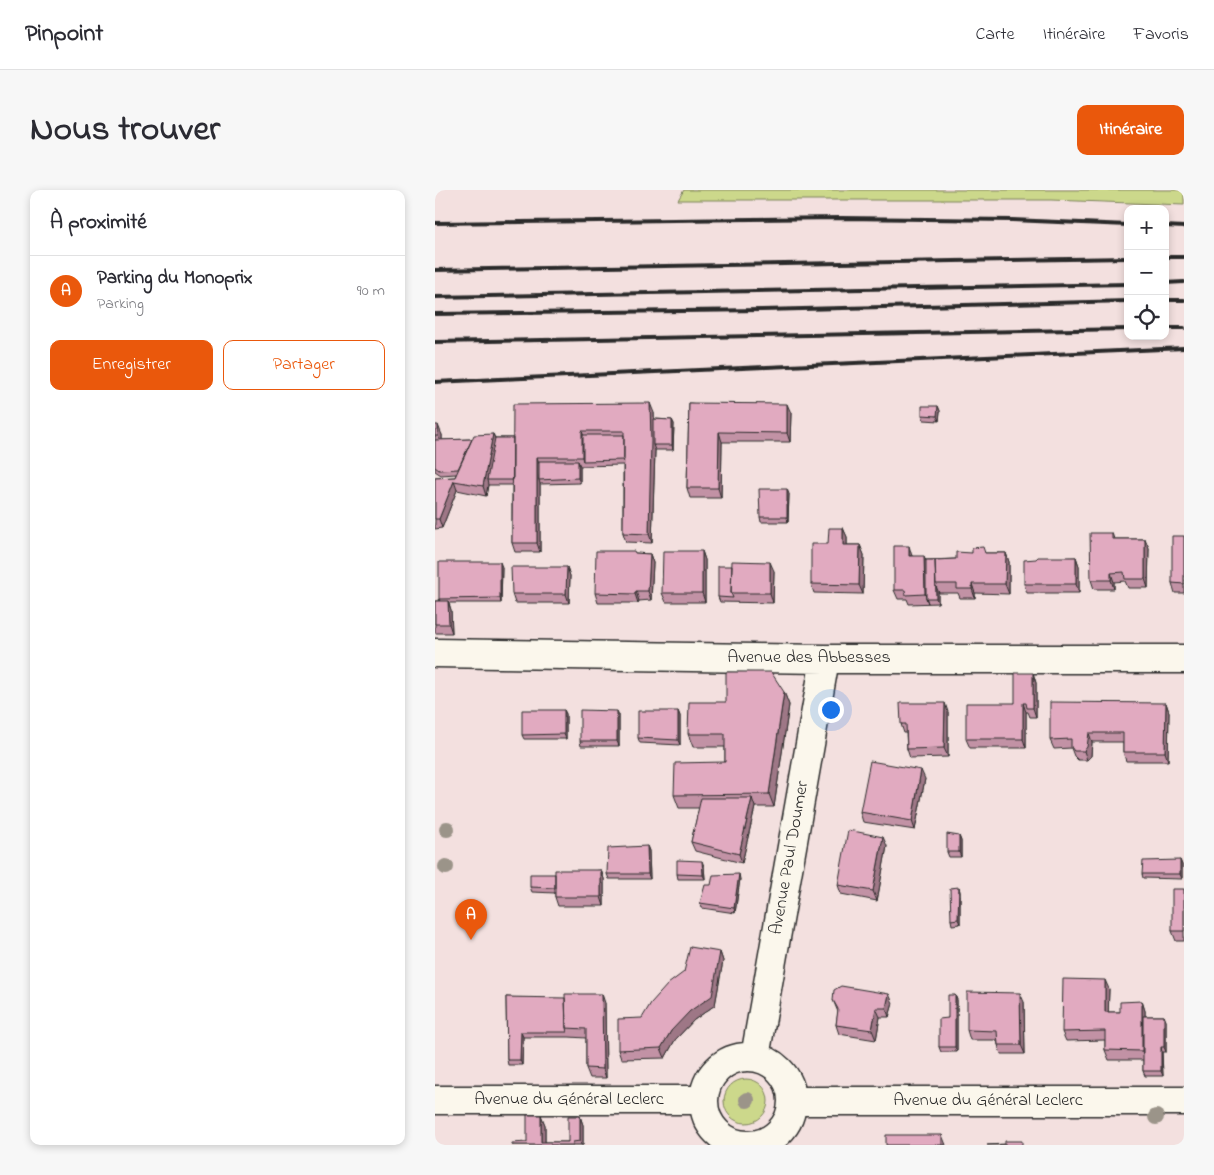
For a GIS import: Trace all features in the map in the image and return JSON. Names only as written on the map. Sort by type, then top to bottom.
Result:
[{"type":"street","name":"Avenue des Abbesses","points":[[435,654],[825,659],[1184,659]]},
{"type":"street","name":"Avenue Paul Doumer","points":[[755,1057],[825,659]]},
{"type":"street","points":[[755,1057],[774,1065],[784,1075],[790,1087],[793,1101],[785,1126],[776,1135],[764,1142],[738,1145],[724,1139],[713,1128],[705,1115],[703,1100],[705,1086],[712,1074],[722,1064],[735,1058],[755,1057]]},
{"type":"street","name":"Avenue du Général Leclerc","points":[[435,1100],[703,1100]]},
{"type":"street","name":"Avenue du Général Leclerc","points":[[793,1101],[1184,1101]]},
{"type":"green space","points":[[684,190],[1184,190],[1184,205],[1051,200],[678,200]]},
{"type":"green space","points":[[742,1079],[750,1079],[762,1085],[768,1101],[762,1117],[750,1123],[742,1123],[730,1117],[724,1105],[724,1097],[730,1085]]},
{"type":"building","points":[[650,403],[649,534],[623,533],[624,431],[582,431],[582,457],[537,457],[537,543],[512,543],[513,404]]},
{"type":"building","points":[[689,403],[787,404],[787,433],[719,432],[718,488],[687,488]]},
{"type":"building","points":[[922,406],[938,406],[937,416],[922,415]]},
{"type":"building","points":[[653,419],[672,420],[672,445],[653,445]]},
{"type":"building","points":[[435,425],[438,425],[438,436],[435,436]]},
{"type":"building","points":[[493,434],[483,486],[454,481],[439,519],[435,519],[435,478],[455,477],[474,435]]},
{"type":"building","points":[[583,435],[624,435],[624,460],[583,461]]},
{"type":"building","points":[[495,438],[513,438],[513,480],[487,480]]},
{"type":"building","points":[[472,439],[458,469],[439,470],[435,467],[435,440]]},
{"type":"building","points":[[539,461],[578,461],[578,478],[539,480]]},
{"type":"building","points":[[759,489],[787,489],[787,517],[760,517]]},
{"type":"building","points":[[829,528],[843,528],[843,545],[860,545],[859,585],[811,584],[811,544],[828,544]]},
{"type":"building","points":[[1090,533],[1112,533],[1112,539],[1145,539],[1145,579],[1125,579],[1124,572],[1111,573],[1111,580],[1091,580]]},
{"type":"building","points":[[1172,536],[1184,536],[1184,584],[1172,583]]},
{"type":"building","points":[[894,546],[909,546],[909,556],[924,556],[925,594],[906,595],[905,590],[894,590]]},
{"type":"building","points":[[983,547],[985,553],[1006,553],[1005,584],[972,584],[972,589],[957,589],[957,584],[936,584],[935,560],[956,559],[956,552],[972,553],[972,548]]},
{"type":"building","points":[[596,551],[634,551],[635,553],[650,554],[648,591],[636,591],[635,594],[595,593]]},
{"type":"building","points":[[663,551],[702,551],[702,593],[662,593]]},
{"type":"building","points":[[1038,557],[1076,557],[1076,584],[1024,584],[1024,560],[1036,559]]},
{"type":"building","points":[[926,560],[935,560],[936,598],[926,598]]},
{"type":"building","points":[[732,561],[770,562],[770,593],[731,593]]},
{"type":"building","points":[[439,562],[500,562],[500,598],[439,599]]},
{"type":"building","points":[[718,566],[732,566],[731,593],[733,598],[718,597]]},
{"type":"building","points":[[511,567],[567,567],[566,594],[512,594]]},
{"type":"building","points":[[435,601],[448,601],[449,624],[435,624]]},
{"type":"building","points":[[726,672],[771,672],[784,692],[769,794],[674,795],[675,763],[725,762],[725,734],[688,734],[689,702],[726,702]]},
{"type":"building","points":[[1015,673],[1033,673],[1033,708],[1027,708],[1026,703],[1023,703],[1023,739],[966,739],[966,703],[1015,703]]},
{"type":"building","points":[[1050,702],[1166,703],[1165,752],[1123,752],[1123,733],[1089,733],[1087,747],[1084,751],[1074,751],[1071,747],[1071,739],[1050,740]]},
{"type":"building","points":[[900,703],[945,703],[944,748],[907,749],[906,724],[901,724]]},
{"type":"building","points":[[522,710],[564,710],[564,734],[522,735]]},
{"type":"building","points":[[580,710],[617,711],[617,741],[580,741]]},
{"type":"building","points":[[638,711],[678,711],[678,740],[638,738]]},
{"type":"building","points":[[870,761],[921,770],[912,821],[860,812]]},
{"type":"building","points":[[701,798],[752,798],[739,854],[691,842]]},
{"type":"building","points":[[848,830],[883,837],[873,891],[838,885]]},
{"type":"building","points":[[947,834],[959,836],[959,852],[947,852]]},
{"type":"building","points":[[647,846],[648,874],[607,874],[608,848]]},
{"type":"building","points":[[677,860],[702,861],[703,875],[677,874]]},
{"type":"building","points":[[1180,860],[1180,874],[1142,874],[1143,861]]},
{"type":"building","points":[[555,870],[601,870],[601,897],[555,897]]},
{"type":"building","points":[[530,874],[555,874],[555,888],[530,887]]},
{"type":"building","points":[[739,874],[734,908],[700,903],[705,885],[711,885],[713,875]]},
{"type":"building","points":[[959,887],[958,919],[951,920],[950,888]]},
{"type":"building","points":[[1172,889],[1184,889],[1184,931],[1172,931]]},
{"type":"building","points":[[690,947],[720,952],[712,996],[690,1011],[671,1031],[661,1048],[618,1050],[618,1019],[642,1018],[651,1003],[668,984],[684,972]]},
{"type":"building","points":[[1063,979],[1105,980],[1105,1012],[1120,1012],[1120,1002],[1142,1001],[1142,1051],[1105,1050],[1105,1031],[1062,1032]]},
{"type":"building","points":[[841,986],[889,994],[886,1008],[876,1008],[872,1030],[836,1025],[838,1009],[833,1000],[834,990]]},
{"type":"building","points":[[967,992],[1020,993],[1021,1045],[998,1045],[997,1031],[967,1030]]},
{"type":"building","points":[[565,994],[602,994],[603,1069],[586,1068],[586,1029],[566,1028]]},
{"type":"building","points":[[948,995],[955,995],[955,1047],[939,1047],[939,1019],[948,1018]]},
{"type":"building","points":[[506,997],[565,998],[567,1032],[521,1032],[520,1060],[507,1060]]},
{"type":"building","points":[[1143,1016],[1164,1016],[1164,1047],[1161,1047],[1161,1071],[1143,1071]]},
{"type":"building","points":[[527,1115],[541,1115],[541,1142],[568,1142],[568,1116],[580,1116],[580,1141],[573,1142],[573,1145],[512,1145],[512,1143],[527,1142]]},
{"type":"building","points":[[886,1135],[942,1135],[942,1145],[886,1145]]},
{"type":"building","points":[[1005,1141],[1022,1141],[1022,1145],[987,1145],[1005,1144]]},
{"type":"railway","points":[[435,223],[841,218],[1012,220],[1124,225]]},
{"type":"railway","points":[[1169,226],[1184,227]]},
{"type":"railway","points":[[1169,257],[1184,257]]},
{"type":"railway","points":[[435,270],[1124,258]]},
{"type":"railway","points":[[1169,283],[1184,282]]},
{"type":"railway","points":[[435,297],[1124,284]]},
{"type":"railway","points":[[1169,300],[1184,300]]},
{"type":"railway","points":[[435,314],[762,310],[1124,301]]},
{"type":"railway","points":[[1169,328],[1184,328]]},
{"type":"railway","points":[[435,342],[1124,329]]},
{"type":"railway","points":[[435,382],[1184,348]]},
{"type":"place","name":"Parking du Monoprix","points":[[471,940]]}]
